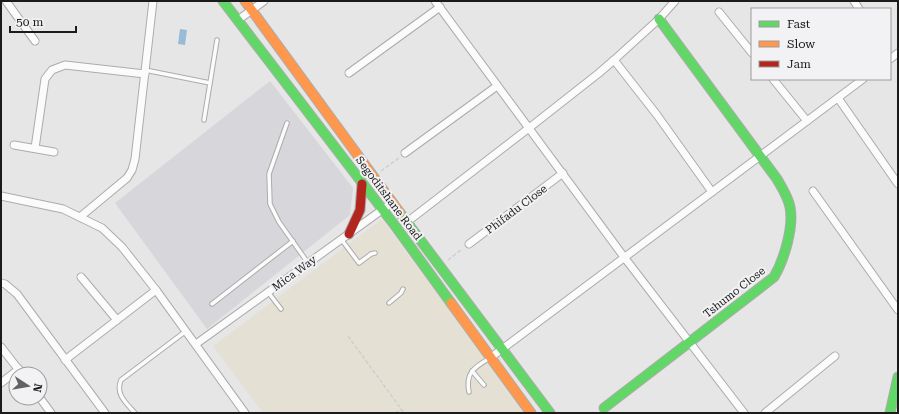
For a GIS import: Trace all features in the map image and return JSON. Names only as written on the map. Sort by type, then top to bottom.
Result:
[{"type":"main road","name":"Segoditshane Road","points":[[223,1],[382,210],[531,413]]},
{"type":"main road","name":"Segoditshane Road","points":[[245,1],[407,222],[550,413]]},
{"type":"main road","name":"Tshumo Close","points":[[604,408],[774,277],[783,258],[788,238],[791,211],[780,186],[760,156],[659,19]]},
{"type":"main road","points":[[345,237],[357,220],[361,210],[362,184]]},
{"type":"main road","points":[[890,413],[898,377]]},
{"type":"street","points":[[6,1],[35,41]]},
{"type":"street","points":[[80,217],[127,178],[132,170],[135,159],[153,1]]},
{"type":"street","points":[[238,20],[264,1]]},
{"type":"street","points":[[435,1],[624,257],[744,413]]},
{"type":"street","points":[[407,222],[599,73],[659,19],[675,1]]},
{"type":"street","points":[[349,73],[440,7]]},
{"type":"street","points":[[719,12],[751,52]]},
{"type":"street","points":[[614,60],[657,115],[712,192]]},
{"type":"street","points":[[35,148],[46,79],[52,70],[65,65],[145,72]]},
{"type":"street","points":[[774,80],[807,121]]},
{"type":"street","points":[[490,358],[862,80]]},
{"type":"street","points":[[405,153],[497,86]]},
{"type":"street","points":[[838,98],[898,184]]},
{"type":"street","points":[[14,145],[54,152]]},
{"type":"street","name":"Phifadu Close","points":[[468,244],[563,173]]},
{"type":"street","points":[[812,191],[898,310]]},
{"type":"street","points":[[1,196],[63,209],[102,228],[122,247],[156,290],[245,413]]},
{"type":"street","name":"Mica Way","points":[[196,344],[393,202]]},
{"type":"street","points":[[81,277],[117,320]]},
{"type":"street","points":[[1,283],[5,284],[17,294],[105,413]]},
{"type":"street","points":[[65,360],[156,290]]},
{"type":"street","points":[[1,346],[16,366]]},
{"type":"street","points":[[766,413],[835,356]]},
{"type":"lane","points":[[204,120],[218,40]]},
{"type":"lane","points":[[145,72],[210,83]]},
{"type":"lane","points":[[288,123],[269,174],[270,204],[279,222],[308,263]]},
{"type":"lane","points":[[345,237],[358,263],[375,253]]},
{"type":"lane","points":[[212,304],[293,241]]},
{"type":"lane","points":[[389,303],[401,293],[403,289]]},
{"type":"lane","points":[[268,292],[281,309]]},
{"type":"lane","points":[[135,413],[119,394],[121,380],[186,332]]},
{"type":"lane","points":[[469,392],[467,384],[469,375],[474,367],[490,358]]},
{"type":"lane","points":[[472,371],[484,385]]},
{"type":"path","points":[[373,176],[405,153]]},
{"type":"path","points":[[440,266],[468,244]]},
{"type":"path","points":[[348,336],[404,413]]},
{"type":"path","points":[[395,413],[401,409]]},
{"type":"shaded area","points":[[270,81],[353,188],[350,215],[207,329],[115,203]]},
{"type":"shaded area","points":[[382,219],[525,413],[263,413],[213,346]]},
{"type":"water","points":[[180,29],[187,30],[185,45],[178,44]]},
{"type":"traffic: fast","points":[[223,1],[396,227],[451,303]]},
{"type":"traffic: fast","points":[[604,408],[774,277],[785,253],[791,224],[789,203],[777,179],[659,19]]},
{"type":"traffic: fast","points":[[400,213],[550,413]]},
{"type":"traffic: fast","points":[[890,413],[898,377]]},
{"type":"traffic: slow","points":[[245,1],[400,213]]},
{"type":"traffic: slow","points":[[451,303],[531,413]]},
{"type":"traffic: jam","points":[[349,234],[360,210],[362,184]]}]
